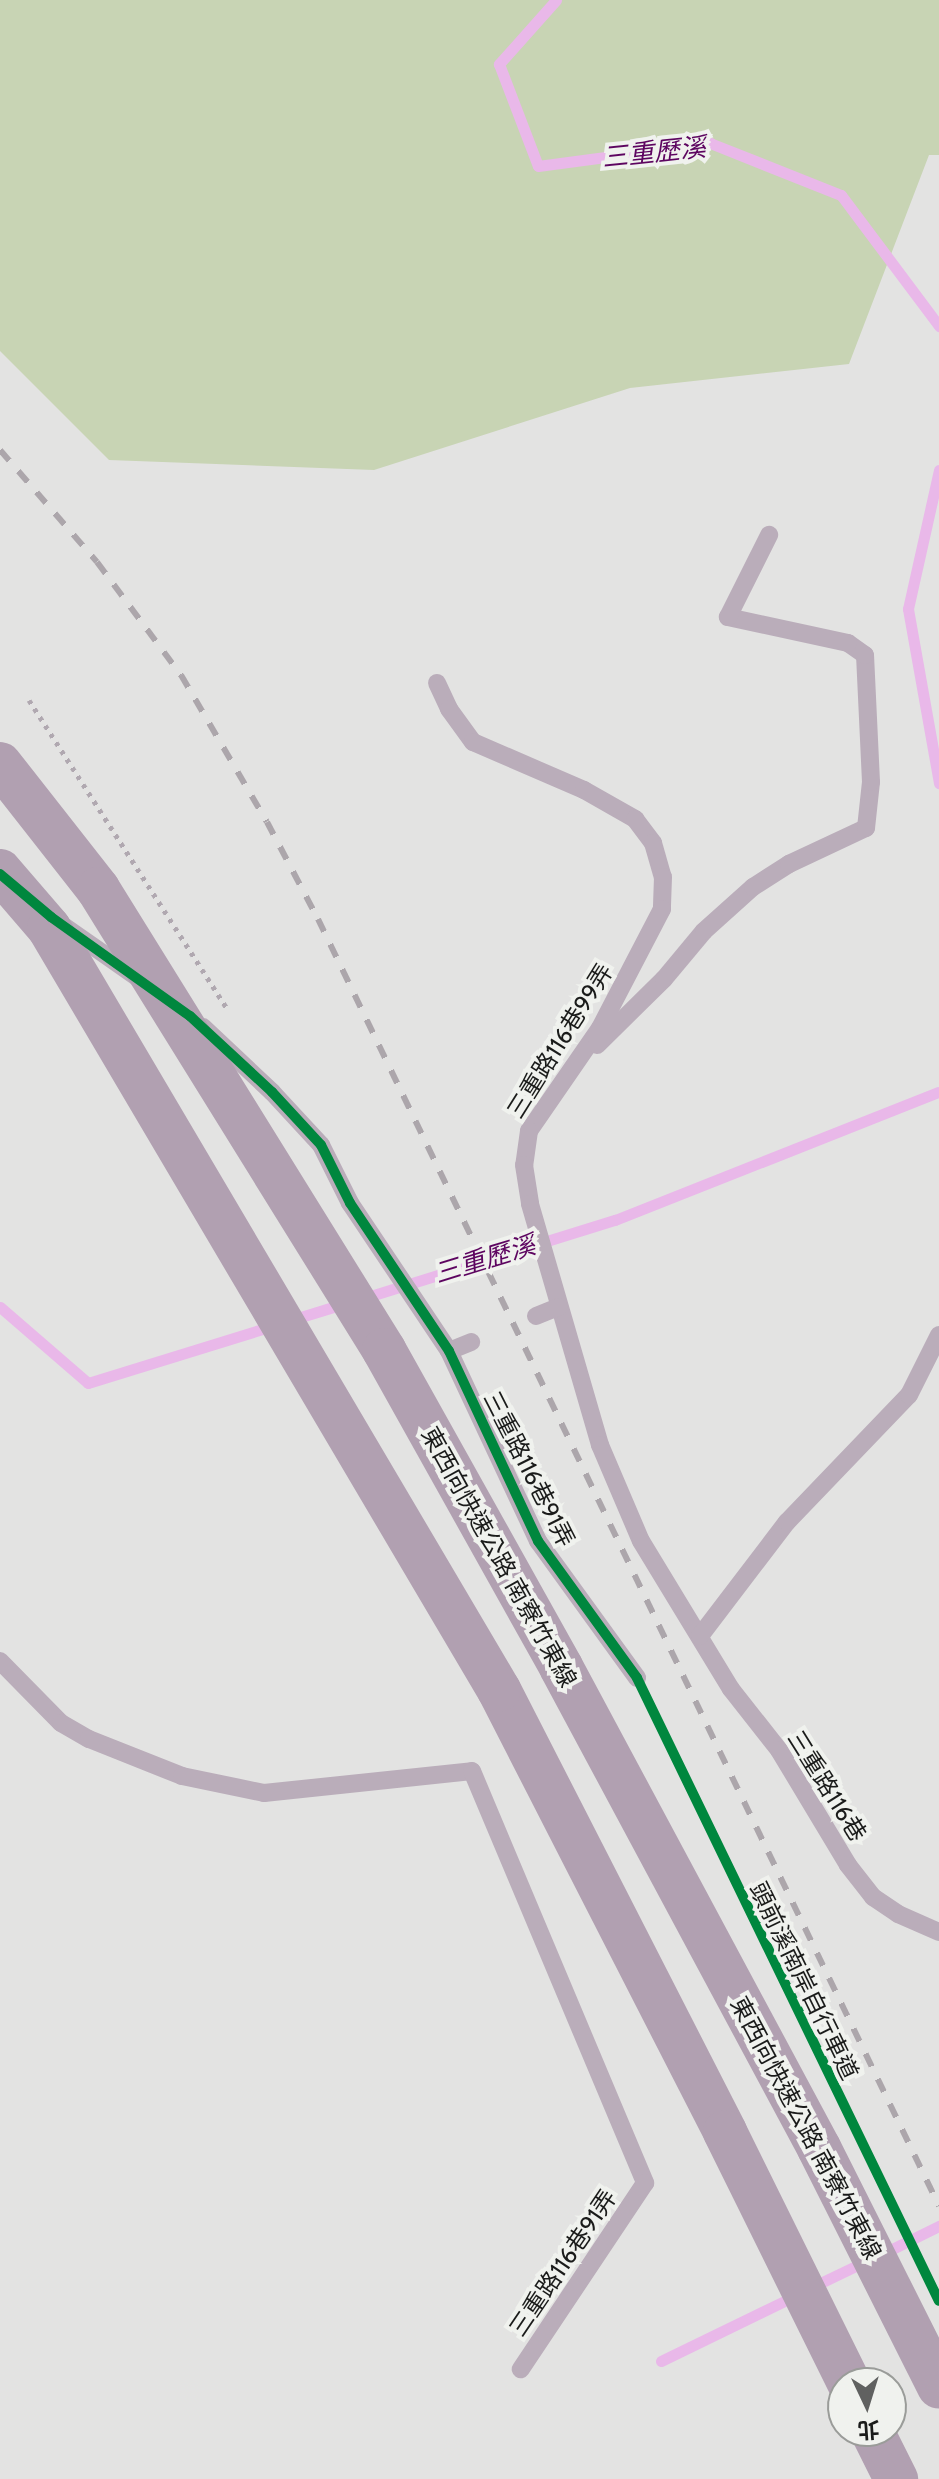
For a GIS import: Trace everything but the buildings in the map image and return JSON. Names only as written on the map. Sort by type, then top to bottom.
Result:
[{"type":"highway","name":"東西向快速公路 南寮竹東線","points":[[0,764],[98,889],[384,1350],[561,1667],[819,2148],[939,2387]]},
{"type":"highway","points":[[0,872],[49,928],[499,1690],[718,2117],[841,2367]]},
{"type":"highway","points":[[880,2447],[896,2479]]},
{"type":"lane","points":[[572,1069],[664,979],[704,931],[753,887],[789,864],[866,828],[871,782],[865,655],[848,643],[728,617],[769,535]]},
{"type":"lane","name":"三重路116巷99弄","points":[[437,683],[449,709],[473,742],[584,790],[635,819],[653,843],[663,877],[662,909],[627,980],[529,1131],[524,1165],[530,1204],[558,1307]]},
{"type":"lane","name":"三重路116巷91弄","points":[[0,872],[51,917],[202,1026],[272,1092],[321,1145],[350,1203],[449,1351],[538,1541],[637,1678]]},
{"type":"lane","points":[[536,1316],[558,1307]]},
{"type":"lane","name":"三重路116巷","points":[[558,1307],[600,1445],[635,1528],[731,1689],[779,1750],[848,1865],[873,1897],[898,1914],[939,1932]]},
{"type":"lane","points":[[700,1636],[787,1522],[909,1395],[939,1335]]},
{"type":"lane","points":[[449,1351],[471,1342]]},
{"type":"lane","name":"三重路116巷91弄","points":[[0,1661],[61,1723],[89,1739],[182,1776],[264,1793],[472,1771],[645,2183],[521,2369]]},
{"type":"path","points":[[29,700],[233,1019]]},
{"type":"green space","points":[[0,0],[939,0],[939,155],[929,155],[849,364],[630,388],[374,470],[109,460],[0,351]]},
{"type":"waterway","name":"三重歷溪","points":[[556,0],[499,64],[538,166],[710,143],[841,195],[939,326]]},
{"type":"waterway","name":"三重歷溪","points":[[939,470],[908,609],[939,783]]},
{"type":"waterway","name":"三重歷溪","points":[[364,1298],[615,1220],[939,1092]]},
{"type":"waterway","name":"三重歷溪","points":[[291,1320],[343,1304]]},
{"type":"waterway","name":"三重歷溪","points":[[0,1307],[88,1383],[275,1325]]},
{"type":"waterway","points":[[882,2254],[939,2226]]},
{"type":"waterway","points":[[810,2288],[866,2261]]},
{"type":"waterway","points":[[661,2361],[795,2296]]},
{"type":"railway","points":[[0,450],[97,562],[181,675],[267,822],[318,919],[939,2206]]},
{"type":"cycle path","name":"頭前溪南岸自行車道","points":[[0,874],[51,917],[190,1016],[272,1092],[321,1145],[350,1203],[449,1351],[538,1541],[637,1678],[939,2301]]}]
